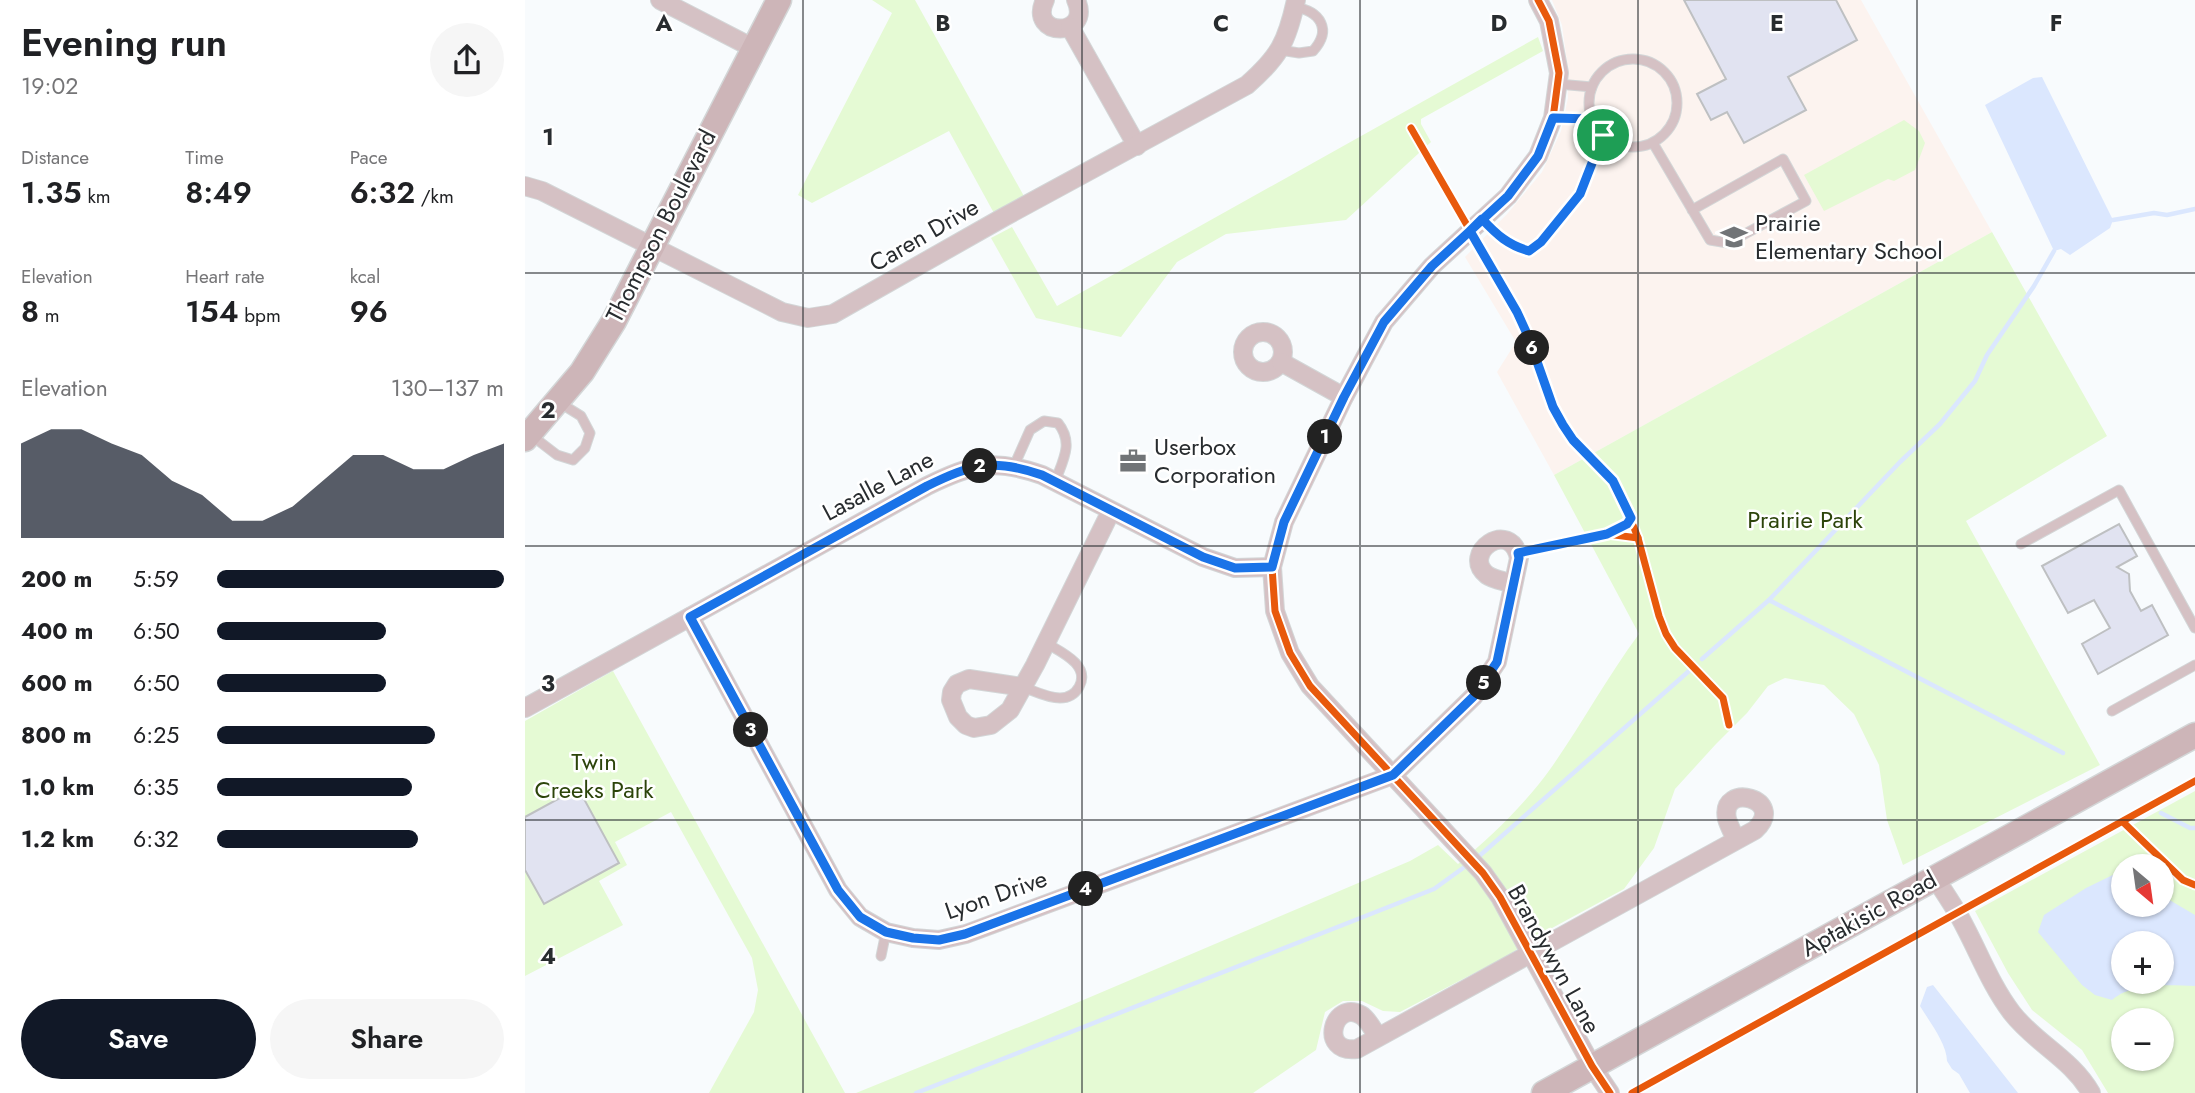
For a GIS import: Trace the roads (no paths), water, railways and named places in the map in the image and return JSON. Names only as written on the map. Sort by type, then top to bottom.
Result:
[{"type":"main road","name":"Thompson Boulevard","points":[[527,437],[582,372],[614,321],[779,0]]},
{"type":"main road","name":"Aptakisic Road","points":[[1543,1093],[2195,735]]},
{"type":"street","points":[[660,0],[753,48]]},
{"type":"street","points":[[1045,0],[1041,10],[1046,23],[1057,29],[1070,27],[1080,13],[1076,0]]},
{"type":"street","name":"Brandywyn Lane","points":[[1538,0],[1549,21],[1559,73],[1553,118],[1538,156],[1508,196],[1432,266],[1384,322],[1344,397],[1284,522],[1272,567],[1275,611],[1290,653],[1310,686],[1483,873],[1500,897],[1529,954],[1610,1093]]},
{"type":"street","name":"Caren Drive","points":[[525,186],[542,191],[782,312],[808,318],[833,314],[1004,217],[1247,85],[1269,66],[1280,50],[1295,4]]},
{"type":"street","points":[[1070,27],[1137,146]]},
{"type":"street","points":[[1280,362],[1344,397]]},
{"type":"street","name":"Lasalle Lane","points":[[525,708],[958,471],[990,464],[1014,466],[1042,475],[1203,557],[1235,568],[1272,567]]},
{"type":"street","points":[[1023,687],[1111,511]]},
{"type":"street","points":[[1393,775],[1474,696],[1486,680],[1497,662],[1513,584]]},
{"type":"street","name":"Lyon Drive","points":[[690,617],[838,890],[860,917],[886,932],[939,940],[965,934],[1393,775]]},
{"type":"street","points":[[1378,1037],[1736,840]]},
{"type":"street","points":[[1935,878],[1958,914],[1995,988],[2014,1015],[2029,1033],[2069,1064],[2091,1093]]},
{"type":"lane","points":[[1280,50],[1299,54],[1313,51],[1321,41],[1323,28],[1317,15],[1295,4]]},
{"type":"lane","points":[[1623,60],[1651,63],[1663,71],[1672,82],[1677,95],[1677,109],[1669,129],[1653,143],[1627,147],[1614,143],[1603,135],[1593,119],[1590,98],[1592,88],[1599,75],[1623,60]]},
{"type":"lane","points":[[1558,84],[1592,88]]},
{"type":"lane","points":[[1553,118],[1593,119]]},
{"type":"lane","points":[[1482,219],[1513,247],[1529,251],[1541,242],[1580,194],[1603,135]]},
{"type":"lane","points":[[1653,143],[1710,240],[1728,243],[1806,201],[1783,159],[1692,209]]},
{"type":"lane","points":[[527,437],[557,456],[573,460],[585,448],[590,433],[581,416],[558,401]]},
{"type":"lane","points":[[1014,466],[1030,430],[1044,421],[1058,423],[1066,433],[1066,453],[1055,482]]},
{"type":"lane","points":[[2021,544],[2119,490],[2195,628]]},
{"type":"lane","points":[[1023,687],[1061,698],[1074,693],[1079,686],[1082,677],[1077,664],[1046,643]]},
{"type":"lane","points":[[2112,711],[2195,665]]},
{"type":"lane","points":[[881,956],[886,932]]},
{"type":"water","points":[[2042,77],[2113,220],[2110,228],[2070,255],[2061,249],[2054,251],[1985,105],[2033,78]]},
{"type":"water","points":[[2111,876],[2111,917],[2174,917],[2174,903],[2195,915],[2195,986],[2174,985],[2174,931],[2111,931],[2111,994],[2120,994],[2112,1000],[2095,995],[2082,985],[2038,932],[2044,915],[2086,888]]},
{"type":"water","points":[[1933,985],[2018,1093],[1970,1093],[1959,1074],[1947,1061],[1941,1040],[1920,1006],[1927,987]]},
{"type":"waterway","points":[[2113,220],[2154,213],[2167,215],[2195,209]]},
{"type":"waterway","points":[[1702,659],[1769,600],[1900,462],[1940,424],[1975,381],[1987,355],[2034,286],[2054,251]]},
{"type":"waterway","points":[[1769,600],[2063,753]]},
{"type":"waterway","points":[[1477,858],[1689,671]]},
{"type":"waterway","points":[[2161,813],[2195,828]]},
{"type":"waterway","points":[[916,1093],[1434,889],[1470,863]]},
{"type":"place","name":"Prairie Elementary School","points":[[1734,237]]},
{"type":"place","name":"Userbox Corporation","points":[[1133,461]]},
{"type":"park label","name":"Prairie Park","points":[[1805,520]]},
{"type":"park label","name":"Twin Creeks Park","points":[[594,776]]}]
